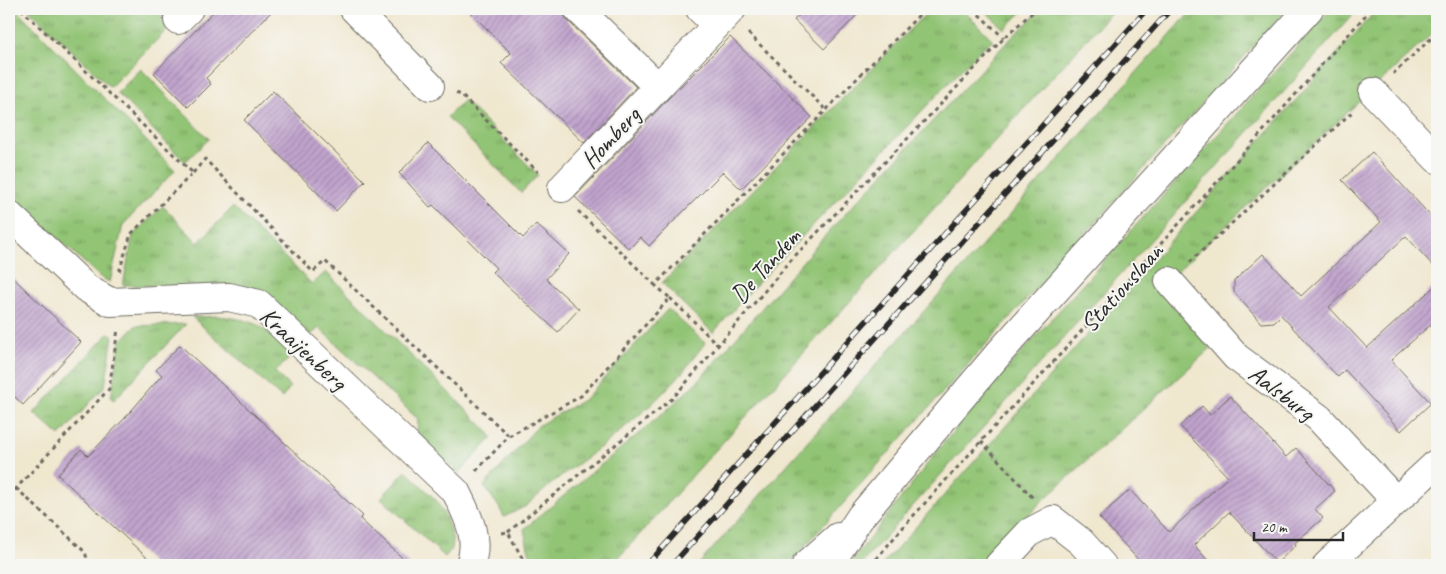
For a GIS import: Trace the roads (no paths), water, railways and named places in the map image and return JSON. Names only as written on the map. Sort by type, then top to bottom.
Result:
[{"type":"street","points":[[354,9],[430,86]]},
{"type":"street","name":"Homberg","points":[[580,9],[658,86]]},
{"type":"street","name":"Stationslaan","points":[[829,565],[861,516],[1006,344],[1309,9]]},
{"type":"street","name":"Homberg","points":[[562,188],[658,86],[719,14]]},
{"type":"street","points":[[1373,92],[1437,160]]},
{"type":"street","name":"Kraaijenberg","points":[[9,215],[86,288],[115,302],[228,297],[259,304],[456,492],[467,515],[475,540],[470,565]]},
{"type":"street","name":"Aalsburg","points":[[1169,282],[1236,357],[1319,418],[1396,501]]},
{"type":"street","points":[[1327,565],[1437,463]]},
{"type":"street","name":"Stationslaan","points":[[806,565],[861,516]]},
{"type":"street","points":[[999,565],[1030,532],[1053,520],[1081,542],[1102,565]]},
{"type":"railway","points":[[647,565],[1147,9]]},
{"type":"railway","points":[[672,565],[1171,9]]}]
